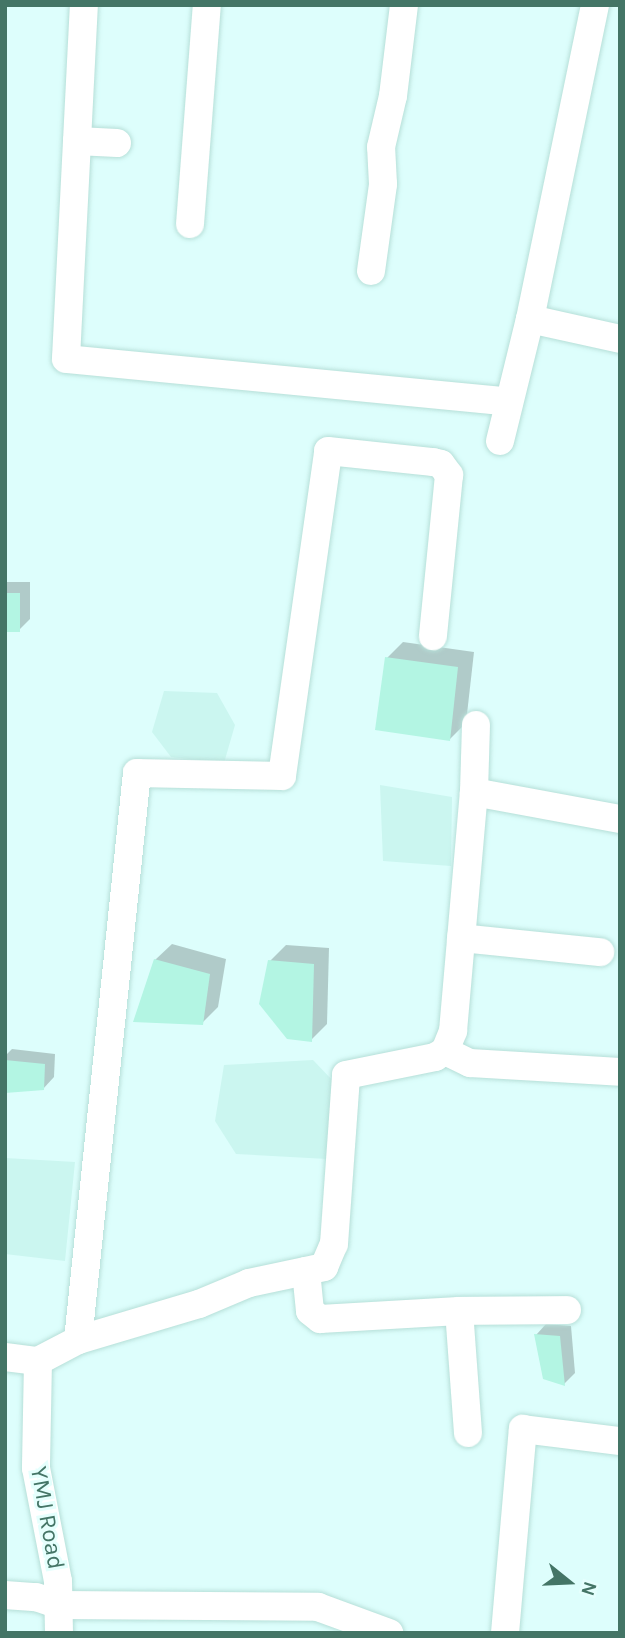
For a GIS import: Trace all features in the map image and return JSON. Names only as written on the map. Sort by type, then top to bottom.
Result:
[{"type":"street","points":[[84,5],[66,359],[509,402]]},
{"type":"street","points":[[190,224],[207,5]]},
{"type":"street","points":[[371,271],[383,184],[381,147],[393,96],[404,5]]},
{"type":"street","points":[[500,441],[530,318],[595,5]]},
{"type":"street","points":[[77,141],[117,144]]},
{"type":"street","points":[[530,318],[620,339]]},
{"type":"street","points":[[78,1340],[137,773],[282,776],[328,451],[433,461],[442,464],[449,475],[433,636]]},
{"type":"street","points":[[5,1357],[37,1361],[78,1340],[199,1304],[249,1283],[324,1267],[334,1244],[346,1075],[435,1057],[445,1051],[453,1031],[474,792],[476,725]]},
{"type":"street","points":[[474,792],[620,819]]},
{"type":"street","points":[[461,938],[600,952]]},
{"type":"street","points":[[445,1051],[470,1063],[620,1072]]},
{"type":"street","points":[[306,1271],[310,1311],[320,1319],[459,1311],[567,1310]]},
{"type":"street","points":[[459,1311],[468,1433]]},
{"type":"street","name":"YMJ Road","points":[[37,1361],[36,1468],[59,1605],[59,1633]]},
{"type":"street","points":[[505,1633],[523,1429],[620,1441]]},
{"type":"street","points":[[5,1595],[36,1597],[59,1605],[318,1607],[389,1633]]},
{"type":"shaded area","points":[[164,691],[217,693],[235,725],[224,763],[171,757],[152,732]]},
{"type":"shaded area","points":[[380,785],[452,797],[451,866],[383,861]]},
{"type":"shaded area","points":[[313,1060],[335,1083],[327,1159],[236,1154],[215,1121],[224,1065]]},
{"type":"shaded area","points":[[5,1158],[75,1162],[65,1261],[5,1254]]},
{"type":"building","points":[[5,593],[20,593],[20,632],[5,632]]},
{"type":"building","points":[[385,657],[458,667],[450,741],[375,730]]},
{"type":"building","points":[[154,959],[210,974],[203,1025],[133,1022]]},
{"type":"building","points":[[268,960],[314,964],[312,1042],[287,1039],[259,1004]]},
{"type":"building","points":[[5,1060],[45,1064],[44,1090],[5,1093]]},
{"type":"building","points":[[534,1334],[560,1336],[565,1386],[543,1379]]}]
